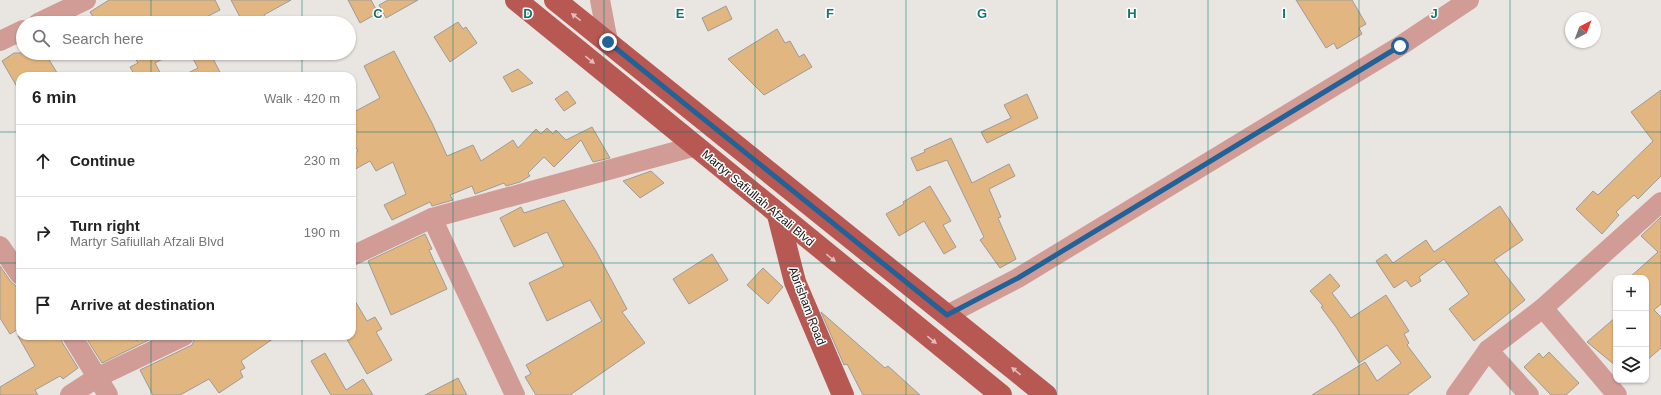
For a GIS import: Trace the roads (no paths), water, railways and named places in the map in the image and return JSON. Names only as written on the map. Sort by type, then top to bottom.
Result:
[{"type":"main road","name":"Martyr Safiullah Afzali Blvd","points":[[516,0],[696,146],[778,215],[1001,395]]},
{"type":"main road","points":[[555,0],[1046,395]]},
{"type":"main road","name":"Abrisham Road","points":[[778,215],[795,282],[843,395]]},
{"type":"street","points":[[53,16],[86,0]]},
{"type":"street","points":[[600,0],[608,42]]},
{"type":"street","points":[[947,315],[1018,278],[1394,50],[1469,0]]},
{"type":"street","points":[[0,41],[16,33]]},
{"type":"street","points":[[356,254],[432,218],[696,146]]},
{"type":"street","points":[[1456,395],[1488,350],[1543,308],[1661,202]]},
{"type":"street","points":[[432,218],[515,395]]},
{"type":"street","points":[[0,246],[16,269]]},
{"type":"street","points":[[1543,308],[1617,395]]},
{"type":"street","points":[[75,340],[108,395]]},
{"type":"street","points":[[70,395],[98,377],[176,340]]},
{"type":"street","points":[[1488,350],[1529,395]]}]
